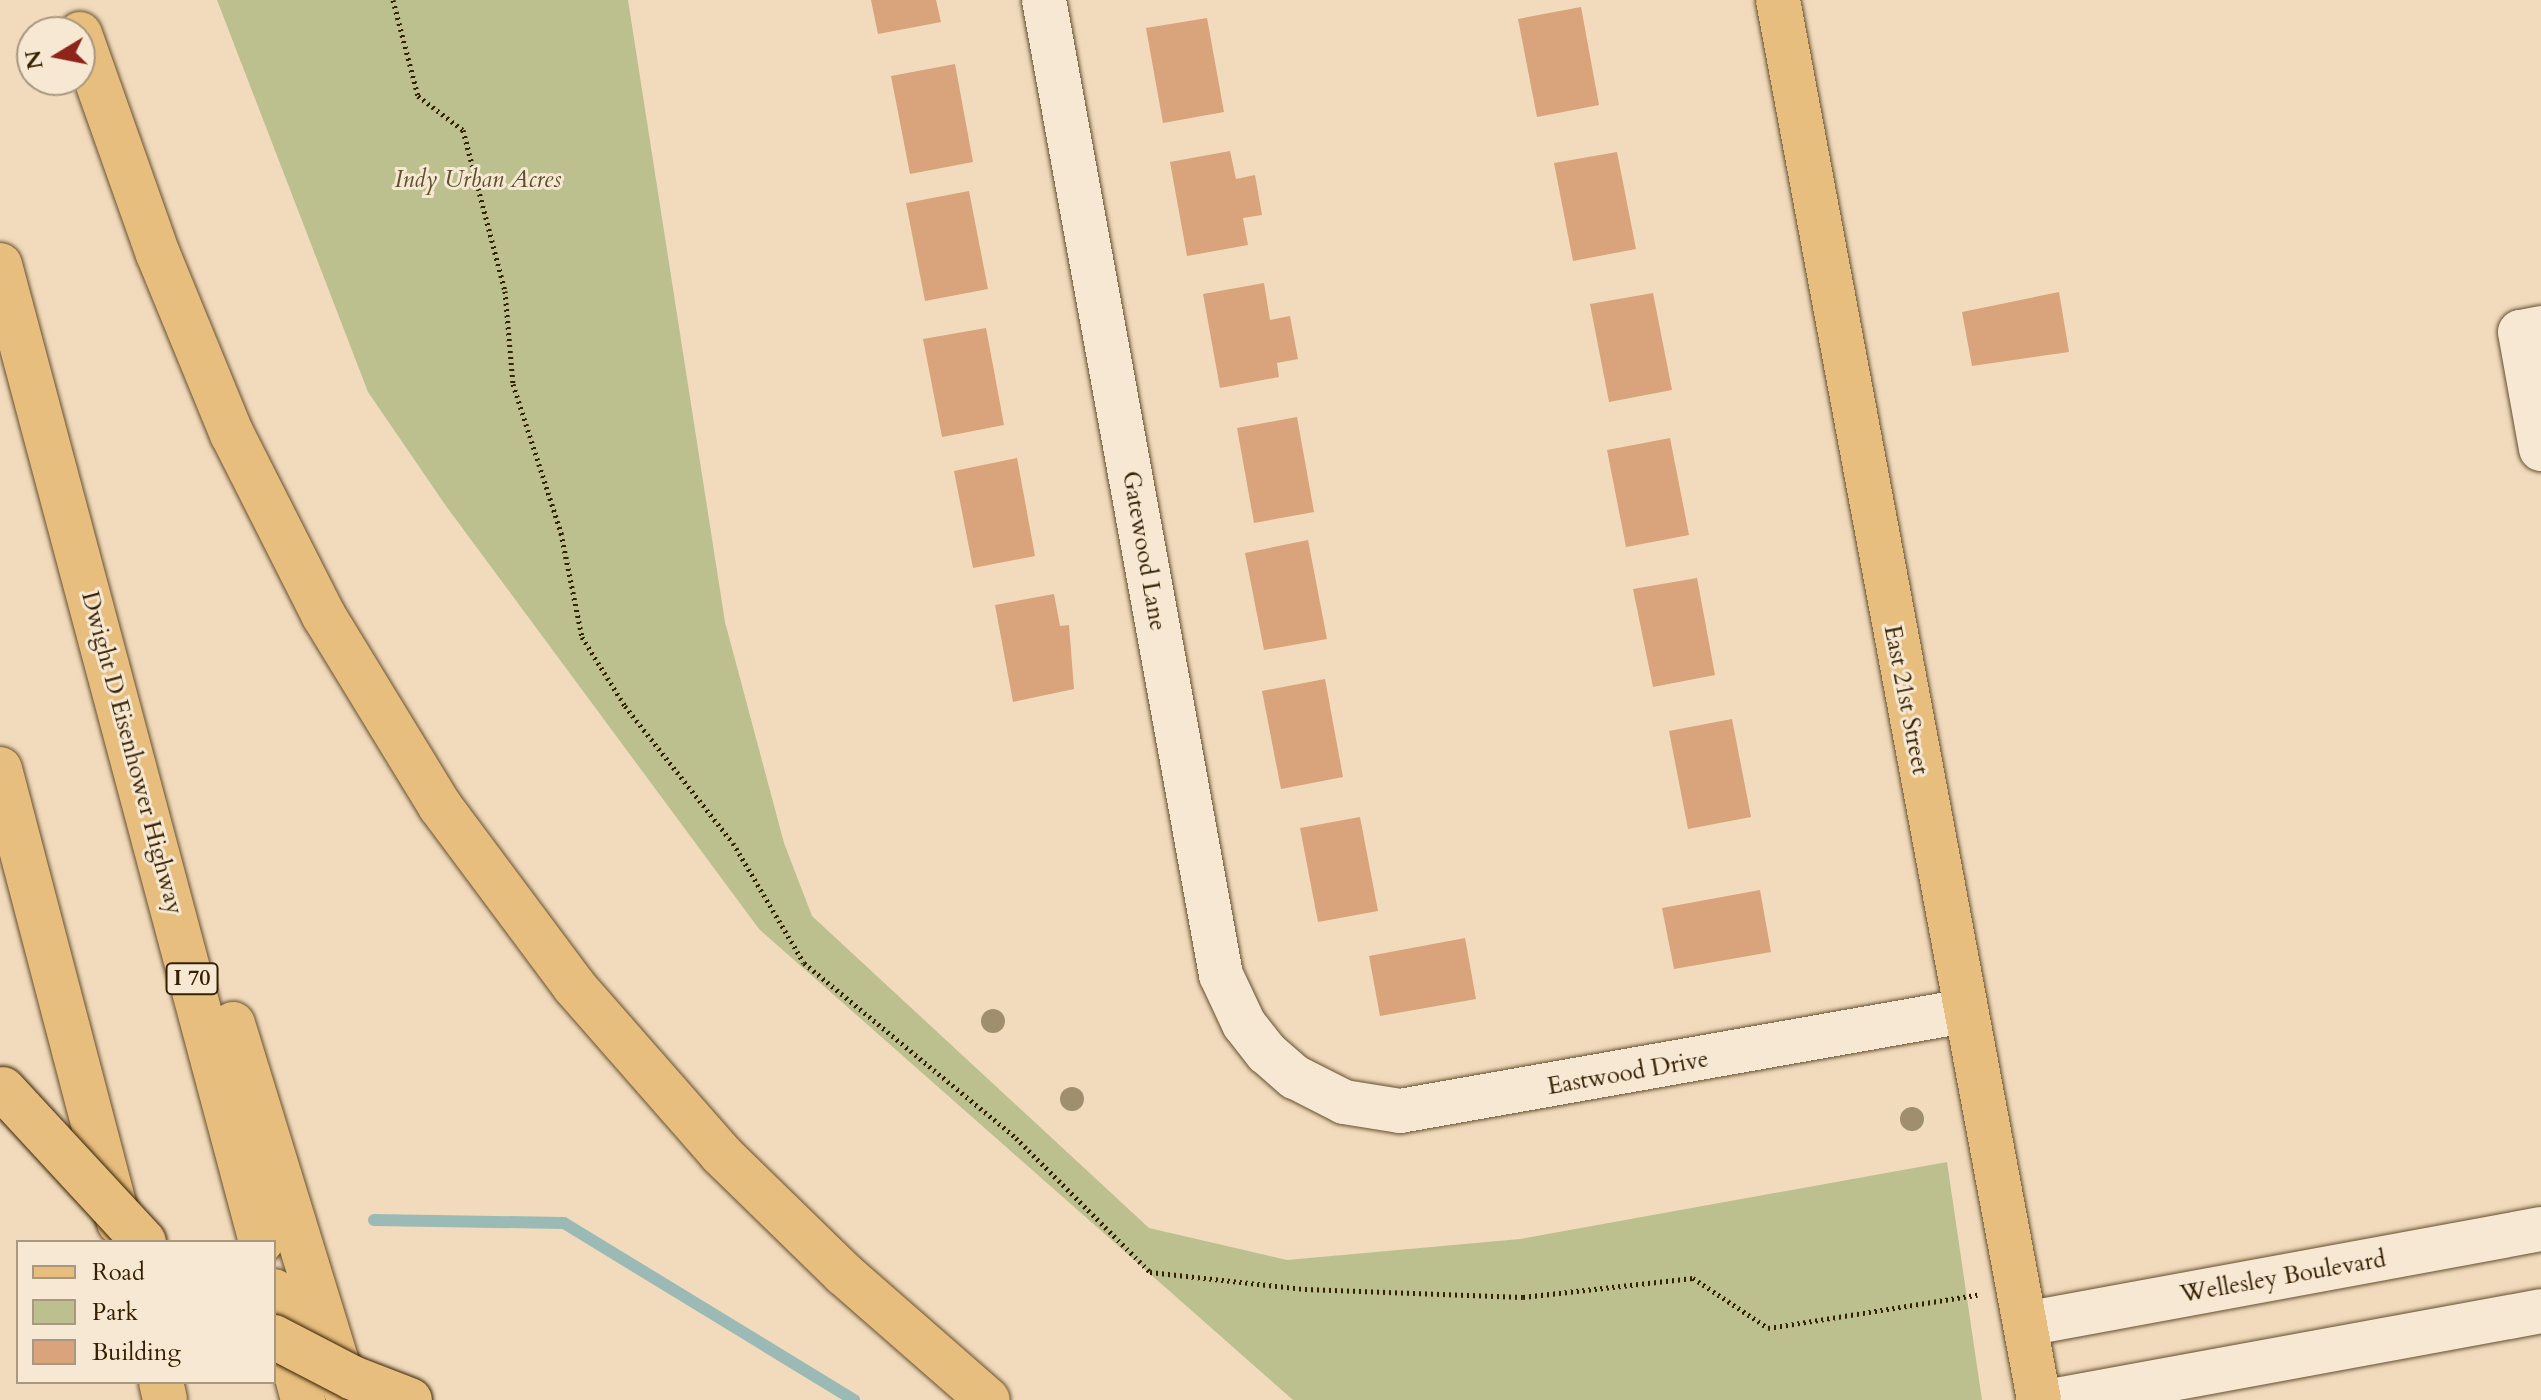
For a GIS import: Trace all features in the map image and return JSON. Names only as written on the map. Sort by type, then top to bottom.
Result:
[{"type":"main road","name":"East 21st Street","points":[[1778,0],[2039,1400]]},
{"type":"main road","points":[[96,78],[158,254],[232,434],[338,641],[440,806],[574,986],[721,1154],[844,1274],[988,1400]]},
{"type":"main road","name":"Dwight D Eisenhower Highway","points":[[0,265],[260,1240]]},
{"type":"main road","points":[[123,717],[231,1016],[349,1400]]},
{"type":"main road","points":[[0,769],[123,1240]]},
{"type":"main road","points":[[2,1087],[142,1240]]},
{"type":"main road","points":[[276,1299],[303,1400]]},
{"type":"main road","points":[[276,1338],[410,1400]]},
{"type":"street","name":"Gatewood Lane","points":[[1044,0],[1221,975],[1244,1024],[1295,1077]]},
{"type":"street","points":[[2541,328],[2520,332],[2541,449]]},
{"type":"street","name":"Eastwood Drive","points":[[1295,1077],[1344,1102],[1417,1110],[1965,1011]]},
{"type":"street","name":"Wellesley Boulevard","points":[[2021,1307],[2541,1229]]},
{"type":"street","points":[[2057,1400],[2541,1311]]},
{"type":"path","points":[[393,0],[418,96],[463,130],[505,291],[513,384],[561,533],[582,637],[625,706],[733,843],[804,963],[1016,1138],[1150,1272],[1305,1289],[1523,1297],[1693,1278],[1768,1328],[2021,1307]]},
{"type":"green space","name":"Indy Urban Acres","points":[[217,0],[628,0],[725,622],[784,843],[812,916],[1149,1228],[1287,1260],[1520,1239],[1947,1162],[1982,1400],[1293,1400],[759,929],[446,506],[368,392]]},
{"type":"building","points":[[871,0],[936,0],[941,22],[878,34]]},
{"type":"building","points":[[1581,7],[1599,105],[1537,117],[1518,19]]},
{"type":"building","points":[[1207,18],[1224,112],[1163,123],[1146,28]]},
{"type":"building","points":[[955,64],[973,162],[910,174],[891,76]]},
{"type":"building","points":[[1230,151],[1236,179],[1255,175],[1262,215],[1243,218],[1248,245],[1187,256],[1170,162]]},
{"type":"building","points":[[1617,152],[1636,249],[1573,261],[1554,163]]},
{"type":"building","points":[[969,191],[988,289],[925,301],[906,203]]},
{"type":"building","points":[[1264,283],[1270,320],[1290,316],[1298,359],[1277,363],[1279,377],[1220,388],[1203,294]]},
{"type":"building","points":[[2059,292],[2069,352],[1972,366],[1962,312]]},
{"type":"building","points":[[1653,293],[1672,390],[1609,402],[1590,304]]},
{"type":"building","points":[[986,328],[1004,425],[942,437],[923,339]]},
{"type":"building","points":[[1297,417],[1314,512],[1254,523],[1237,428]]},
{"type":"building","points":[[1670,438],[1689,535],[1626,547],[1607,450]]},
{"type":"building","points":[[1017,458],[1035,556],[973,568],[954,471]]},
{"type":"building","points":[[1308,540],[1327,639],[1264,650],[1245,553]]},
{"type":"building","points":[[1697,578],[1715,675],[1653,687],[1633,589]]},
{"type":"building","points":[[1054,594],[1060,626],[1069,625],[1074,689],[1013,702],[995,605]]},
{"type":"building","points":[[1325,679],[1343,777],[1281,789],[1262,691]]},
{"type":"building","points":[[1732,719],[1751,817],[1688,829],[1669,731]]},
{"type":"building","points":[[1360,817],[1378,911],[1318,922],[1300,828]]},
{"type":"building","points":[[1760,890],[1771,952],[1674,969],[1662,908]]},
{"type":"building","points":[[1465,938],[1476,999],[1380,1016],[1369,956]]},
{"type":"waterway","points":[[374,1220],[564,1223],[854,1400]]}]
